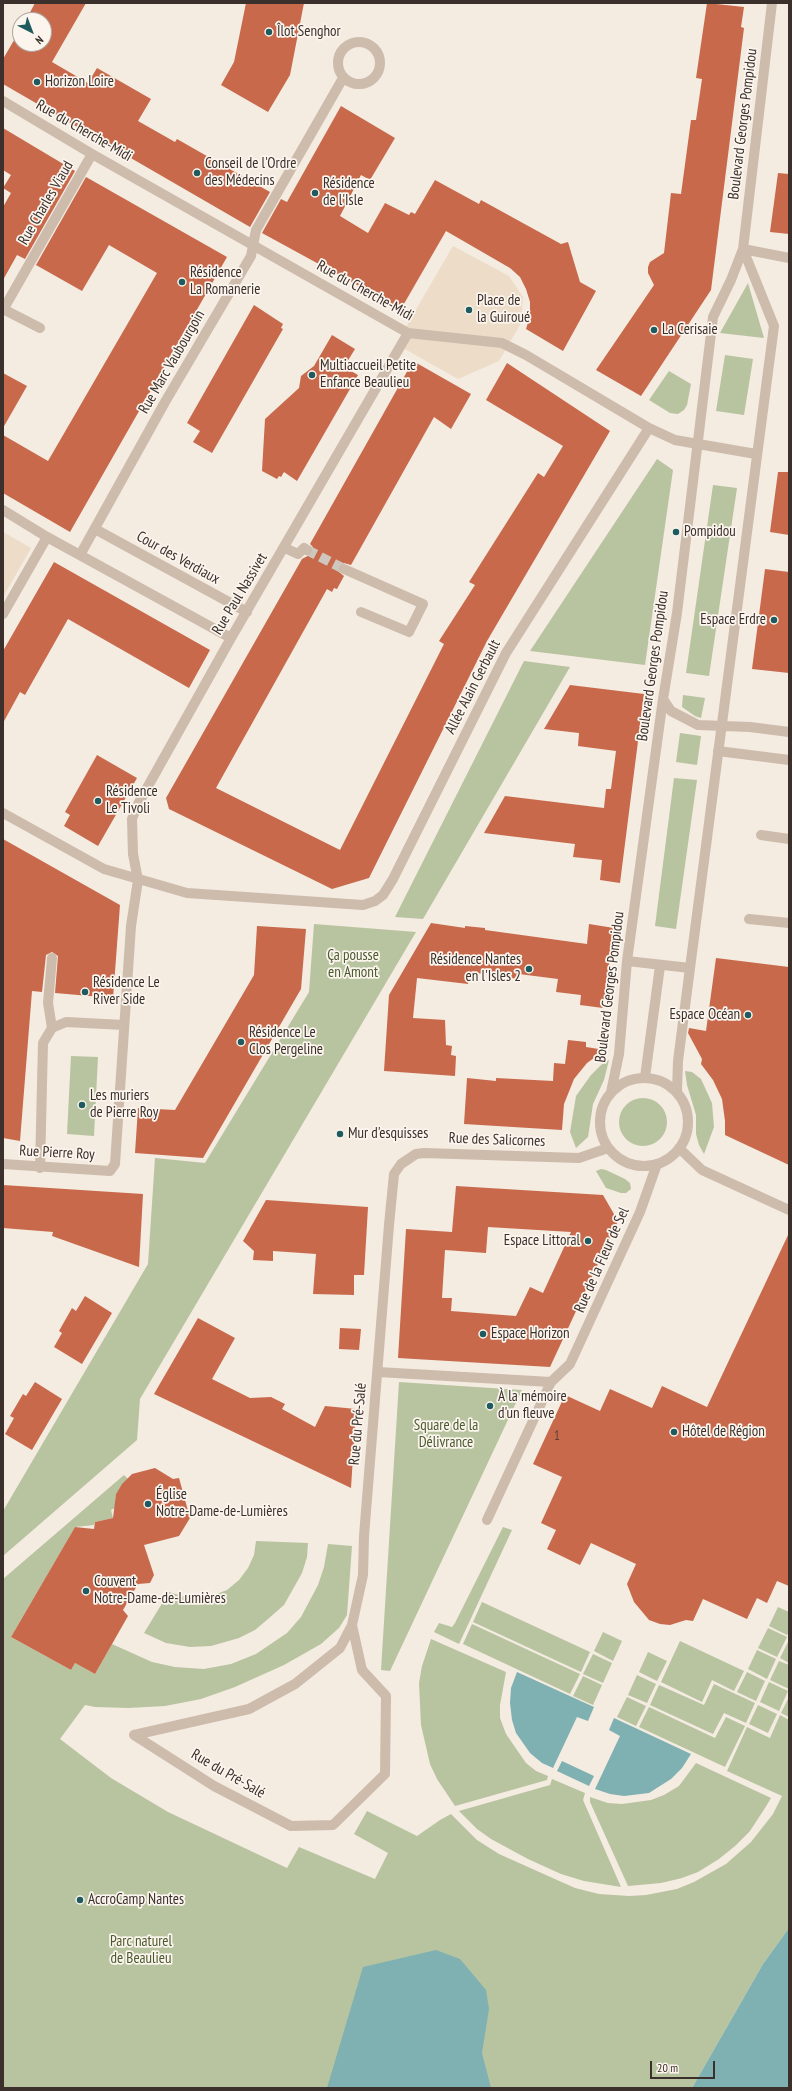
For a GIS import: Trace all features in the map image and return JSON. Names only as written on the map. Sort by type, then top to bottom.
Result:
[{"type":"street","name":"Boulevard Georges Pompidou","points":[[611,1092],[619,1054],[627,961],[676,613],[713,317],[732,280],[743,249],[772,3]]},
{"type":"street","points":[[355,42],[363,43],[376,51],[379,58],[380,67],[374,78],[360,85],[350,83],[343,78],[338,69],[338,58],[346,46],[355,42]]},
{"type":"street","name":"Rue Marc Vaubourgoin","points":[[80,555],[165,402],[251,256],[256,230],[343,78]]},
{"type":"street","name":"Rue du Cherche-Midi","points":[[3,101],[92,154],[408,332],[502,344],[513,348],[649,428],[676,440],[756,454]]},
{"type":"street","name":"Rue Charles Viaud","points":[[3,309],[92,154]]},
{"type":"street","name":"Boulevard Georges Pompidou","points":[[677,1092],[678,1061],[756,454],[774,326],[743,249]]},
{"type":"street","points":[[743,249],[789,258]]},
{"type":"street","points":[[3,309],[40,328]]},
{"type":"street","name":"Rue Paul Nassivet","points":[[110,1171],[115,1164],[131,926],[138,880],[133,854],[132,820],[138,804],[231,638],[285,548],[408,332]]},
{"type":"street","name":"Allée Alain Gerbault","points":[[3,813],[104,869],[187,893],[363,905],[375,901],[385,891],[506,654],[649,428]]},
{"type":"street","points":[[3,510],[47,537],[231,638]]},
{"type":"street","name":"Cour des Verdiaux","points":[[95,529],[247,612]]},
{"type":"street","points":[[3,614],[47,537]]},
{"type":"street","points":[[285,548],[298,554],[304,548],[307,550]]},
{"type":"street","points":[[344,569],[423,604],[409,632],[361,612]]},
{"type":"street","points":[[663,698],[672,711],[686,720],[698,725],[722,725],[789,732]]},
{"type":"street","points":[[718,751],[789,760]]},
{"type":"street","points":[[761,835],[789,839]]},
{"type":"street","points":[[749,919],[789,924]]},
{"type":"street","points":[[52,958],[48,1003],[52,1028]]},
{"type":"street","points":[[627,961],[660,966],[690,968]]},
{"type":"street","points":[[645,1077],[660,966]]},
{"type":"street","points":[[40,1168],[43,1043],[52,1028],[66,1022],[124,1025]]},
{"type":"street","points":[[645,1077],[661,1081],[677,1092],[684,1104],[688,1119],[686,1133],[679,1148],[671,1156],[657,1164],[642,1166],[629,1164],[616,1156],[608,1148],[602,1136],[599,1121],[603,1103],[611,1092],[627,1081],[645,1077]]},
{"type":"street","name":"Rue des Salicornes","points":[[389,1225],[394,1174],[401,1164],[416,1154],[465,1153],[579,1158],[608,1148]]},
{"type":"street","points":[[679,1148],[702,1170],[789,1210]]},
{"type":"street","name":"Rue Pierre Roy","points":[[3,1164],[40,1168],[110,1171]]},
{"type":"street","name":"Rue de la Fleur de Sel","points":[[551,1382],[570,1364],[634,1224],[657,1164]]},
{"type":"street","name":"Rue du Pré-Salé","points":[[352,1625],[362,1670],[386,1696],[385,1774],[333,1825],[291,1826],[214,1786],[134,1735],[248,1709],[295,1684],[340,1648],[352,1625],[363,1575],[364,1536],[389,1225]]},
{"type":"street","points":[[378,1372],[551,1382],[487,1520]]},
{"type":"green space","points":[[748,283],[764,338],[720,333]]},
{"type":"green space","points":[[725,355],[753,359],[744,415],[716,411]]},
{"type":"green space","points":[[669,371],[691,384],[687,405],[684,410],[678,414],[670,413],[649,400]]},
{"type":"green space","points":[[657,459],[673,470],[645,665],[530,651]]},
{"type":"green space","points":[[713,485],[737,488],[709,676],[686,673]]},
{"type":"green space","points":[[524,661],[570,667],[423,919],[395,917]]},
{"type":"green space","points":[[683,695],[705,698],[701,718],[695,716],[682,707]]},
{"type":"green space","points":[[680,733],[701,736],[697,765],[676,762]]},
{"type":"green space","points":[[674,778],[697,780],[676,929],[655,926]]},
{"type":"green space","name":"Ça pousse en Amont","points":[[314,924],[416,932],[140,1399],[137,1440],[3,1556],[3,1511],[148,1264],[155,1158],[205,1163],[309,992]]},
{"type":"green space","name":"Les muriers de Pierre Roy","points":[[71,1056],[98,1057],[94,1136],[67,1134]]},
{"type":"green space","points":[[609,1060],[604,1080],[593,1104],[588,1137],[576,1148],[570,1132],[576,1096],[591,1075],[601,1065]]},
{"type":"green space","points":[[685,1071],[692,1072],[701,1079],[712,1103],[714,1127],[704,1154],[699,1145],[696,1134],[696,1115],[687,1085]]},
{"type":"green space","points":[[638,1098],[648,1098],[657,1102],[663,1108],[666,1113],[666,1131],[657,1142],[648,1146],[638,1146],[629,1142],[623,1136],[619,1127],[619,1117],[623,1108],[629,1102]]},
{"type":"green space","points":[[601,1169],[625,1179],[630,1183],[631,1189],[626,1193],[621,1193],[606,1188],[596,1171]]},
{"type":"green space","name":"Square de la Délivrance","points":[[399,1382],[522,1390],[390,1671],[381,1670]]},
{"type":"green space","name":"Parc naturel de Beaulieu","points":[[124,1475],[128,1479],[116,1494],[115,1508],[111,1510],[113,1518],[95,1522],[94,1525],[75,1527],[11,1637],[71,1670],[75,1663],[95,1674],[112,1644],[152,1662],[175,1667],[204,1669],[231,1664],[256,1654],[287,1633],[301,1617],[318,1585],[324,1567],[328,1544],[352,1546],[347,1615],[339,1628],[321,1644],[284,1665],[235,1687],[201,1699],[165,1706],[128,1708],[95,1707],[85,1705],[60,1739],[111,1778],[168,1812],[287,1868],[299,1847],[375,1879],[388,1853],[354,1834],[367,1811],[417,1836],[451,1814],[477,1840],[499,1854],[575,1888],[599,1894],[629,1896],[646,1895],[677,1889],[694,1882],[726,1864],[751,1842],[773,1814],[782,1796],[727,1771],[747,1727],[770,1738],[780,1715],[789,1720],[789,1928],[763,1964],[692,2088],[3,2088],[3,1579]]},
{"type":"green space","points":[[503,1527],[512,1530],[459,1644],[434,1632],[439,1623],[452,1627],[455,1623]]},
{"type":"green space","points":[[256,1541],[308,1543],[307,1557],[302,1573],[284,1605],[255,1630],[239,1638],[211,1646],[190,1647],[166,1643],[144,1633],[169,1592],[185,1597],[198,1598],[211,1596],[227,1590],[239,1580],[248,1568],[254,1555]]},
{"type":"green space","points":[[482,1602],[590,1652],[581,1672],[473,1622]]},
{"type":"green space","points":[[778,1607],[789,1612],[789,1632],[787,1635],[769,1626]]},
{"type":"green space","points":[[472,1624],[580,1674],[570,1694],[463,1644]]},
{"type":"green space","points":[[768,1628],[787,1637],[777,1657],[758,1648]]},
{"type":"green space","points":[[603,1632],[622,1641],[613,1661],[594,1651]]},
{"type":"green space","points":[[431,1639],[506,1672],[500,1705],[500,1718],[506,1734],[526,1763],[536,1771],[548,1776],[547,1780],[455,1806],[437,1779],[430,1764],[421,1725],[419,1683],[422,1666]]},
{"type":"green space","points":[[789,1640],[789,1663],[780,1658]]},
{"type":"green space","points":[[680,1641],[744,1671],[734,1691],[712,1680],[702,1702],[661,1682]]},
{"type":"green space","points":[[757,1650],[776,1659],[767,1679],[748,1669]]},
{"type":"green space","points":[[648,1652],[667,1661],[657,1681],[639,1672]]},
{"type":"green space","points":[[593,1654],[612,1663],[603,1683],[583,1674]]},
{"type":"green space","points":[[779,1661],[789,1665],[789,1689],[770,1680]]},
{"type":"green space","points":[[747,1672],[765,1681],[756,1701],[737,1692]]},
{"type":"green space","points":[[637,1675],[656,1684],[647,1703],[628,1695]]},
{"type":"green space","points":[[583,1676],[602,1685],[593,1705],[573,1696]]},
{"type":"green space","points":[[769,1682],[788,1691],[779,1711],[760,1702]]},
{"type":"green space","points":[[714,1684],[755,1703],[746,1723],[724,1713],[713,1734],[650,1705],[659,1685],[704,1705]]},
{"type":"green space","points":[[627,1697],[646,1706],[636,1726],[617,1717]]},
{"type":"green space","points":[[789,1697],[789,1717],[781,1713]]},
{"type":"green space","points":[[758,1705],[777,1714],[768,1733],[749,1724]]},
{"type":"green space","points":[[649,1707],[715,1738],[726,1717],[745,1726],[725,1767],[639,1727]]},
{"type":"green space","points":[[696,1763],[771,1798],[750,1831],[719,1859],[698,1872],[661,1883],[628,1886],[590,1802],[590,1797],[608,1803],[622,1804],[651,1800],[664,1795],[679,1786]]},
{"type":"green space","points":[[552,1779],[585,1793],[583,1800],[621,1887],[584,1881],[561,1874],[528,1859],[491,1839],[477,1829],[459,1811],[550,1785]]},
{"type":"shaded area","name":"Place de la Guiroué","points":[[453,246],[509,276],[523,297],[521,323],[499,361],[458,379],[396,344]]},
{"type":"shaded area","points":[[3,532],[31,548],[3,597]]},
{"type":"water","points":[[517,1672],[594,1707],[588,1721],[577,1717],[553,1768],[542,1763],[530,1753],[516,1733],[512,1720],[510,1703],[511,1688]]},
{"type":"water","points":[[614,1718],[691,1754],[682,1768],[671,1779],[649,1793],[624,1796],[610,1794],[595,1789],[620,1736],[609,1730]]},
{"type":"water","points":[[562,1761],[594,1776],[589,1786],[557,1771]]},
{"type":"water","points":[[789,1928],[789,2088],[692,2088],[763,1964]]},
{"type":"water","points":[[436,1950],[460,1959],[486,1990],[489,2009],[482,2053],[491,2088],[327,2088],[363,1967]]},
{"type":"building","name":"Horizon Loire","points":[[35,3],[86,3],[52,62],[88,83],[97,68],[151,99],[138,121],[175,142],[177,139],[270,192],[250,227],[3,84],[3,59],[12,44],[12,52],[52,52],[52,12],[30,12]]},
{"type":"building","name":"Îlot Senghor","points":[[246,3],[304,3],[290,75],[268,112],[221,85],[234,62]]},
{"type":"building","points":[[707,3],[744,7],[741,27],[744,28],[711,290],[641,396],[596,370],[654,285],[648,273],[650,262],[664,253],[671,193],[681,194],[691,120],[696,120],[702,79],[696,78]]},
{"type":"building","points":[[341,106],[395,138],[370,180],[361,175],[340,216],[368,233],[385,203],[409,215],[411,212],[415,214],[435,180],[479,204],[481,200],[561,244],[568,242],[580,282],[596,291],[563,351],[526,329],[530,316],[530,302],[520,277],[510,268],[446,231],[401,309],[262,233],[281,199],[287,202]]},
{"type":"building","points":[[3,128],[75,171],[25,259],[17,255],[3,280],[3,207],[11,193],[3,188],[11,175],[3,170]]},
{"type":"building","points":[[778,173],[789,174],[789,234],[770,232]]},
{"type":"building","points":[[86,177],[227,257],[70,532],[3,493],[3,435],[48,461],[157,273],[109,245],[82,291],[36,265]]},
{"type":"building","points":[[254,305],[283,324],[281,328],[283,329],[212,453],[193,442],[200,431],[187,423]]},
{"type":"building","points":[[332,335],[355,349],[344,367],[358,375],[297,481],[284,472],[281,477],[279,476],[277,479],[262,471],[265,419],[299,388],[301,376],[314,366]]},
{"type":"building","points":[[413,361],[471,394],[451,429],[434,417],[351,565],[344,563],[338,566],[339,572],[344,576],[337,589],[334,588],[332,592],[327,589],[216,788],[340,850],[444,644],[439,641],[475,585],[469,582],[538,473],[544,477],[563,446],[486,400],[507,363],[610,431],[487,641],[369,878],[332,889],[169,809],[166,798],[302,559],[313,553],[313,547],[310,544]]},
{"type":"building","points":[[3,373],[27,386],[3,428]]},
{"type":"building","points":[[778,472],[789,472],[789,535],[770,532]]},
{"type":"building","points":[[54,562],[210,650],[189,688],[68,619],[25,695],[20,692],[3,723],[3,651]]},
{"type":"building","name":"Espace Erdre","points":[[765,569],[789,572],[789,673],[752,669]]},
{"type":"building","points":[[570,685],[644,694],[620,883],[600,880],[602,860],[573,857],[575,844],[484,833],[505,796],[604,808],[606,789],[611,789],[616,751],[578,746],[579,733],[544,729]]},
{"type":"building","name":"Résidence Le Tivoli","points":[[97,755],[137,778],[98,846],[64,826],[70,815],[65,812]]},
{"type":"building","name":"Résidence Le River Side","points":[[3,839],[120,905],[113,998],[55,993],[58,956],[52,952],[46,955],[42,992],[32,991],[20,1141],[3,1138]]},
{"type":"building","name":"Résidence Nantes en l'Isles 2","points":[[431,923],[465,928],[465,926],[485,928],[485,930],[587,944],[589,924],[614,928],[603,1008],[580,1005],[581,995],[556,992],[558,979],[519,974],[518,979],[470,972],[468,984],[417,978],[413,1018],[445,1020],[446,1045],[452,1046],[451,1055],[456,1056],[455,1076],[384,1071],[389,995]]},
{"type":"building","name":"Résidence Le Clos Pergeline","points":[[257,926],[306,929],[301,989],[203,1158],[135,1153],[138,1108],[175,1110],[254,975]]},
{"type":"building","name":"Espace Océan","points":[[716,958],[789,967],[789,1165],[725,1135],[722,1099],[713,1080],[701,1064],[702,1059],[688,1033],[689,1028],[706,1031]]},
{"type":"building","points":[[568,1040],[586,1042],[586,1047],[605,1050],[587,1063],[574,1079],[564,1104],[562,1130],[464,1124],[467,1078],[496,1081],[496,1078],[553,1081],[554,1063],[565,1064]]},
{"type":"building","points":[[3,1185],[143,1194],[139,1267],[52,1236],[53,1232],[3,1228]]},
{"type":"building","points":[[456,1186],[603,1195],[618,1221],[550,1367],[398,1358],[406,1229],[452,1232]],"holes":[[[488,1227],[571,1232],[543,1293],[530,1287],[516,1316],[451,1311],[452,1298],[442,1298],[445,1250],[486,1253]]]},
{"type":"building","points":[[266,1200],[368,1207],[364,1275],[354,1275],[354,1295],[313,1294],[316,1254],[273,1251],[273,1261],[253,1260],[254,1251],[243,1241]]},
{"type":"building","name":"Hôtel de Région","points":[[789,1233],[789,1586],[777,1581],[767,1603],[757,1598],[747,1619],[703,1599],[693,1621],[686,1620],[670,1625],[660,1624],[649,1620],[634,1602],[627,1584],[636,1564],[591,1543],[580,1565],[547,1549],[556,1530],[541,1523],[562,1477],[533,1464],[565,1395],[600,1411],[610,1389],[652,1408],[662,1386],[707,1407]]},
{"type":"building","points":[[85,1296],[112,1313],[82,1364],[54,1347],[62,1333],[59,1331],[72,1308],[76,1311]]},
{"type":"building","points":[[198,1318],[235,1338],[212,1379],[250,1398],[271,1397],[285,1404],[282,1409],[315,1427],[325,1406],[356,1409],[351,1488],[154,1394]]},
{"type":"building","points":[[340,1328],[361,1329],[359,1350],[339,1349]]},
{"type":"building","points":[[35,1382],[62,1399],[32,1450],[5,1434],[14,1418],[10,1416],[23,1394],[26,1396]]},
{"type":"building","name":"Couvent Notre-Dame-de-Lumières","points":[[155,1468],[173,1479],[179,1478],[190,1518],[179,1536],[144,1545],[154,1575],[150,1583],[138,1584],[123,1610],[128,1616],[95,1674],[75,1663],[71,1670],[11,1637],[75,1527],[94,1529],[95,1522],[113,1518],[116,1494],[122,1484],[132,1474]]},
{"type":"tunnel","points":[[307,550],[344,569]]},
{"type":"place","name":"Îlot Senghor","points":[[269,32]]},
{"type":"place","name":"Horizon Loire","points":[[37,82]]},
{"type":"place","name":"Conseil de l'Ordre des Médecins","points":[[197,173]]},
{"type":"place","name":"Résidence de l'Isle","points":[[315,193]]},
{"type":"place","name":"Résidence La Romanerie","points":[[182,282]]},
{"type":"place","name":"Place de la Guiroué","points":[[469,310]]},
{"type":"place","name":"La Cerisaie","points":[[654,330]]},
{"type":"place","name":"Multiaccueil Petite Enfance Beaulieu","points":[[312,375]]},
{"type":"place","name":"Pompidou","points":[[676,532]]},
{"type":"place","name":"Espace Erdre","points":[[774,620]]},
{"type":"place","name":"Résidence Le Tivoli","points":[[98,801]]},
{"type":"place","name":"Résidence Nantes en l'Isles 2","points":[[529,969]]},
{"type":"place","name":"Résidence Le River Side","points":[[85,992]]},
{"type":"place","name":"Espace Océan","points":[[748,1015]]},
{"type":"place","name":"Résidence Le Clos Pergeline","points":[[241,1042]]},
{"type":"place","name":"Les muriers de Pierre Roy","points":[[82,1105]]},
{"type":"place","name":"Mur d'esquisses","points":[[340,1134]]},
{"type":"place","name":"Espace Littoral","points":[[588,1241]]},
{"type":"place","name":"Espace Horizon","points":[[483,1334]]},
{"type":"place","name":"À la mémoire d'un fleuve","points":[[490,1406]]},
{"type":"place","name":"Hôtel de Région","points":[[674,1432]]},
{"type":"place","name":"Église Notre-Dame-de-Lumières","points":[[148,1504]]},
{"type":"place","name":"Couvent Notre-Dame-de-Lumières","points":[[86,1591]]},
{"type":"place","name":"AccroCamp Nantes","points":[[80,1900]]}]
